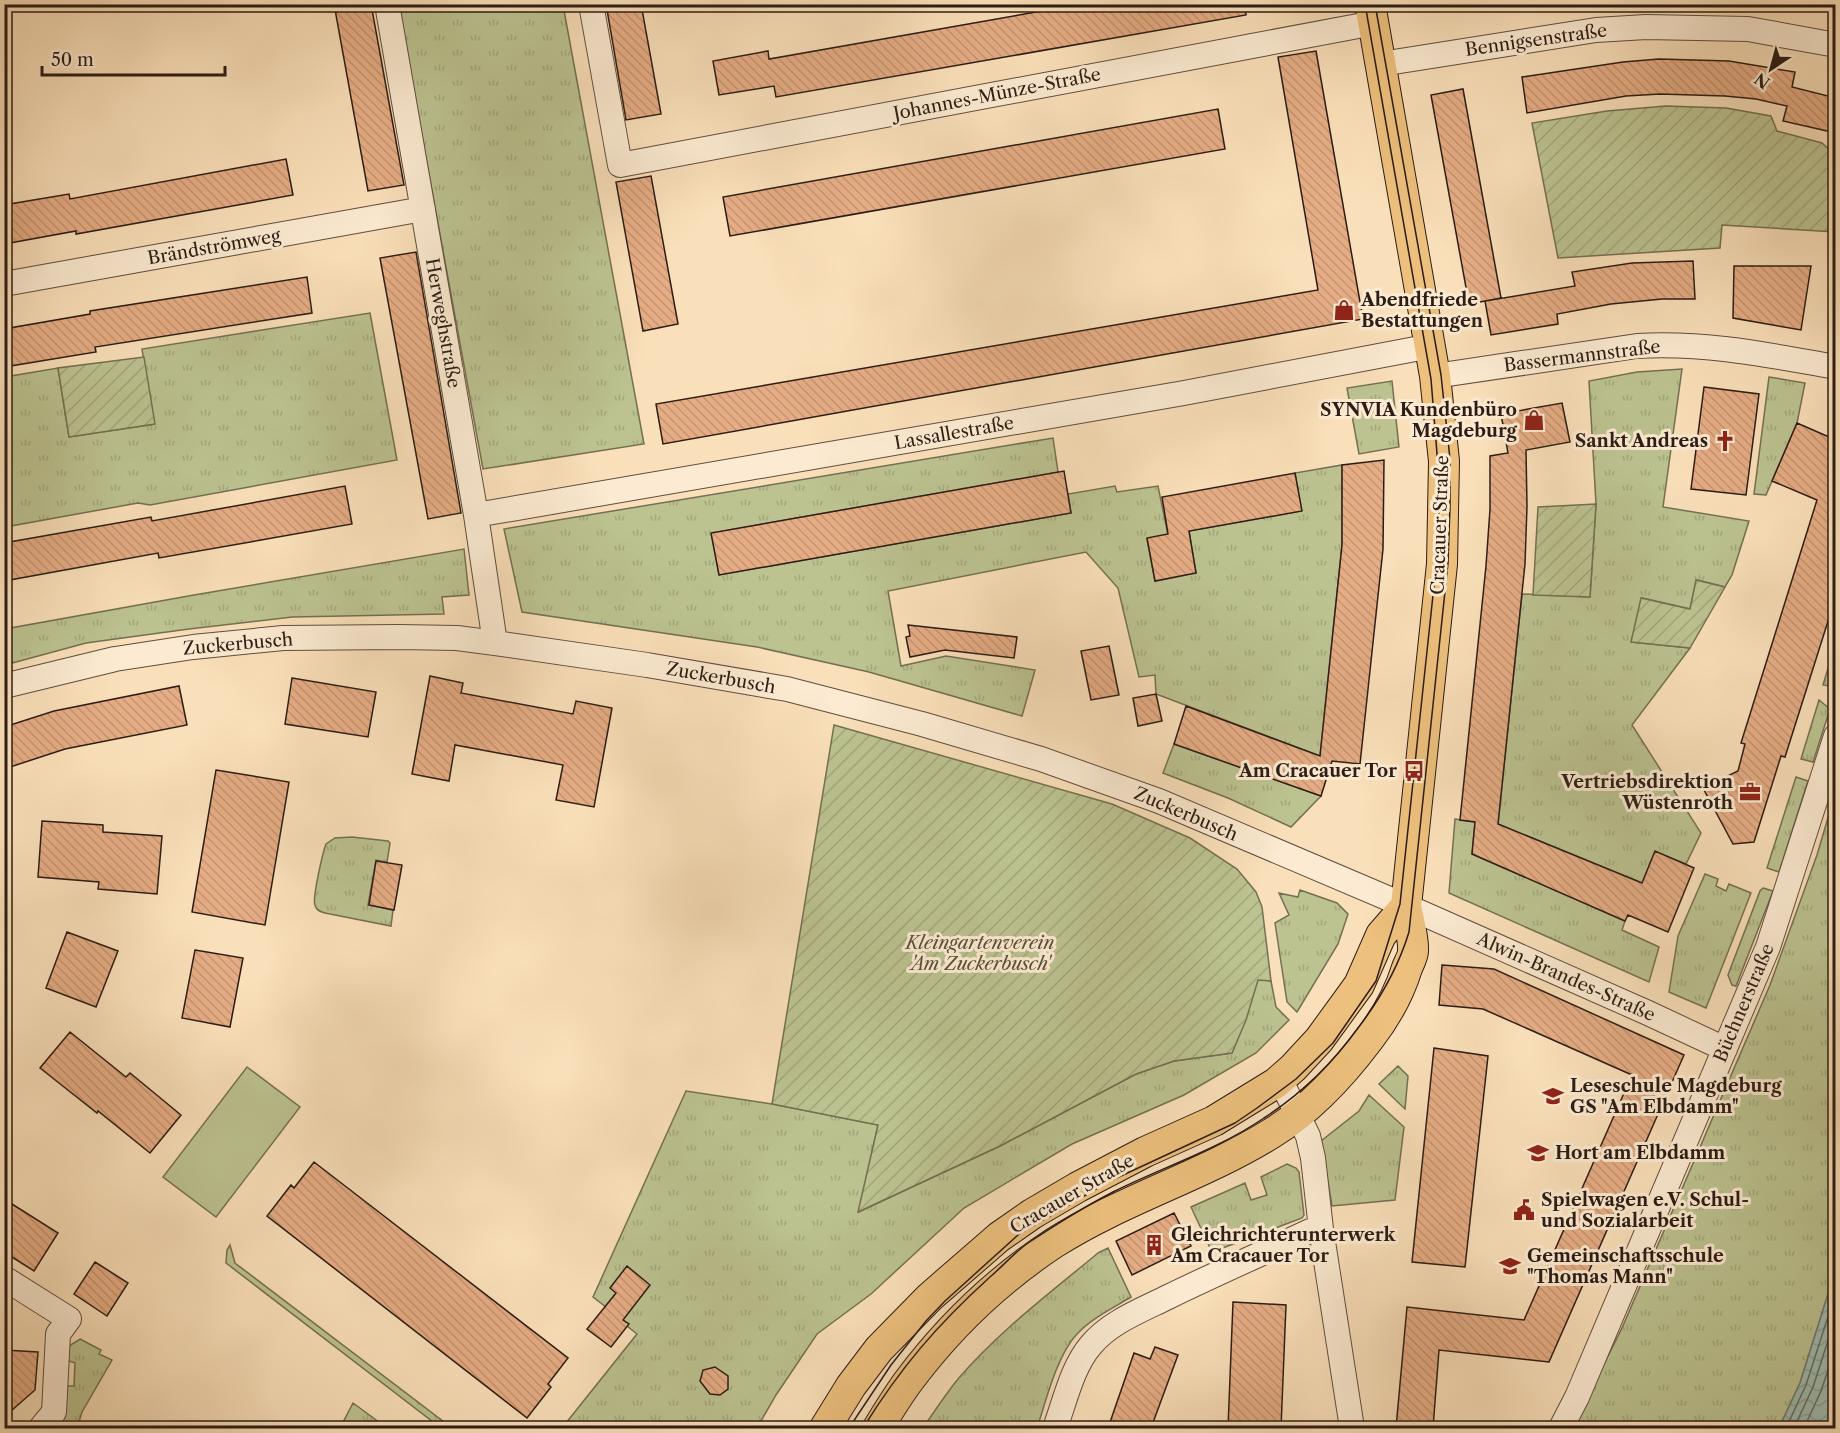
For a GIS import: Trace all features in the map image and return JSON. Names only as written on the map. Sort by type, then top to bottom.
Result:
[{"type":"main road","name":"Cracauer Straße","points":[[878,1428],[907,1384],[940,1343],[997,1286],[1054,1244],[1100,1216],[1238,1153],[1274,1132],[1341,1076],[1379,1027],[1393,1004],[1413,951],[1406,906],[1442,564],[1444,461],[1436,376],[1372,14]]},
{"type":"main road","name":"Cracauer Straße","points":[[825,1428],[851,1386],[879,1349],[930,1297],[999,1237],[1078,1187],[1145,1152],[1215,1120],[1280,1079],[1319,1040],[1359,985],[1381,935],[1406,906]]},
{"type":"street","name":"Herweghstraße","points":[[387,4],[476,515],[495,643]]},
{"type":"street","name":"Johannes-Münze-Straße","points":[[591,4],[620,165],[1372,14]]},
{"type":"street","name":"Bennigsenstraße","points":[[1381,64],[1596,30],[1646,27],[1748,29],[1836,45]]},
{"type":"street","name":"Brändströmweg","points":[[4,284],[423,209]]},
{"type":"street","name":"Bassermannstraße","points":[[1436,376],[1637,346],[1665,344],[1727,347],[1836,367]]},
{"type":"street","name":"Lassallestraße","points":[[476,515],[1184,393],[1431,346]]},
{"type":"street","name":"Zuckerbusch","points":[[4,686],[115,659],[268,639],[457,638],[647,665],[787,689],[1041,759],[1159,801],[1406,906]]},
{"type":"street","name":"Büchnerstraße","points":[[1561,1428],[1577,1397],[1768,947],[1836,736]]},
{"type":"street","name":"Alwin-Brandes-Straße","points":[[1406,906],[1725,1049]]},
{"type":"street","points":[[1280,1079],[1308,1136],[1313,1158],[1321,1229],[1352,1428]]},
{"type":"street","points":[[1055,1428],[1079,1362],[1089,1346],[1107,1330],[1212,1275],[1310,1231],[1321,1229]]},
{"type":"street","points":[[4,1278],[69,1319],[58,1334],[54,1412],[41,1428]]},
{"type":"green space","points":[[398,5],[563,5],[644,444],[483,469]]},
{"type":"green space","points":[[1666,106],[1726,108],[1771,116],[1777,131],[1822,143],[1835,155],[1835,232],[1722,225],[1720,248],[1558,258],[1532,123],[1607,111]]},
{"type":"green space","points":[[370,313],[397,460],[150,505],[138,503],[5,527],[5,377],[58,368],[69,437],[154,424],[142,349]]},
{"type":"green space","points":[[144,357],[155,424],[69,437],[58,368]]},
{"type":"green space","points":[[1682,369],[1663,507],[1749,521],[1732,575],[1725,587],[1697,580],[1690,609],[1642,598],[1632,642],[1690,648],[1632,725],[1701,833],[1686,864],[1655,852],[1642,883],[1498,824],[1522,594],[1590,597],[1596,504],[1589,381],[1637,372]]},
{"type":"green space","points":[[1769,377],[1805,383],[1797,423],[1766,495],[1754,494]]},
{"type":"green space","points":[[1392,381],[1399,447],[1359,454],[1347,388]]},
{"type":"green space","points":[[1053,438],[1058,472],[712,533],[719,575],[1071,513],[1068,494],[1115,486],[1117,492],[1158,486],[1168,535],[1147,539],[1155,581],[1196,573],[1189,531],[1301,511],[1295,473],[1342,465],[1342,545],[1320,756],[1156,694],[1155,675],[1139,677],[1118,588],[1086,552],[888,591],[901,666],[946,656],[1035,670],[1022,716],[869,672],[757,647],[522,612],[504,529]]},
{"type":"green space","points":[[1596,504],[1590,597],[1533,595],[1538,507]]},
{"type":"green space","points":[[464,549],[469,595],[442,597],[444,614],[292,617],[86,643],[5,665],[5,629]]},
{"type":"green space","points":[[1696,580],[1725,587],[1690,648],[1631,642],[1641,598],[1690,609]]},
{"type":"green space","points":[[1835,646],[1836,687],[1823,685]]},
{"type":"green space","points":[[1819,700],[1830,709],[1813,762],[1801,759]]},
{"type":"green space","name":"Kleingartenverein 'Am Zuckerbusch'","points":[[834,725],[1112,804],[1190,838],[1237,869],[1256,892],[1262,907],[1271,981],[1258,980],[1246,1020],[1232,1053],[1174,1061],[1136,1074],[1000,1146],[858,1212],[878,1125],[772,1104]]},
{"type":"green space","points":[[1174,744],[1321,796],[1291,827],[1228,798],[1163,773]]},
{"type":"green space","points":[[1796,777],[1808,781],[1779,872],[1767,868]]},
{"type":"green space","points":[[1835,794],[1835,1272],[1800,1383],[1779,1428],[1572,1428],[1622,1328],[1770,985],[1817,855]]},
{"type":"green space","points":[[1455,819],[1475,822],[1472,854],[1625,921],[1622,930],[1659,947],[1649,982],[1449,893]]},
{"type":"green space","points":[[352,837],[390,843],[387,862],[376,860],[368,905],[393,910],[391,926],[323,913],[316,907],[314,901],[316,885],[326,844],[335,838]]},
{"type":"green space","points":[[1705,874],[1718,879],[1716,886],[1726,891],[1729,884],[1751,893],[1706,1008],[1669,992],[1678,936]]},
{"type":"green space","points":[[1763,888],[1773,891],[1736,986],[1732,985],[1728,975]]},
{"type":"green space","points":[[1300,890],[1337,903],[1348,914],[1338,944],[1297,1012],[1287,1002],[1275,923],[1289,915],[1279,893],[1298,897]]},
{"type":"green space","points":[[1258,979],[1271,981],[1276,1007],[1289,1020],[1256,1053],[1184,1095],[1072,1144],[964,1208],[871,1294],[817,1334],[757,1428],[562,1428],[637,1334],[627,1326],[628,1324],[593,1297],[686,1091],[772,1104],[878,1125],[859,1212],[1000,1146],[1136,1074],[1174,1061],[1232,1053]]},
{"type":"green space","points":[[1398,1066],[1408,1076],[1405,1109],[1379,1084]]},
{"type":"green space","points":[[247,1067],[300,1107],[216,1217],[163,1177]]},
{"type":"green space","points":[[1369,1095],[1404,1127],[1395,1200],[1332,1206],[1321,1141],[1359,1111]]},
{"type":"green space","points":[[1287,1164],[1299,1172],[1304,1215],[1302,1218],[1212,1252],[1191,1207],[1245,1183],[1251,1200],[1267,1195],[1261,1177]]},
{"type":"green space","points":[[230,1245],[235,1263],[452,1428],[441,1428],[226,1263],[227,1250]]},
{"type":"green space","points":[[1108,1248],[1131,1297],[1089,1323],[1070,1343],[1053,1379],[1037,1428],[923,1428],[958,1379],[990,1345],[1025,1313],[1098,1253]]},
{"type":"green space","points":[[80,1339],[101,1350],[99,1354],[112,1360],[82,1412],[77,1428],[54,1428],[66,1386],[74,1386],[75,1363],[66,1360],[69,1346]]},
{"type":"green space","points":[[353,1403],[387,1428],[340,1428]]},
{"type":"water","points":[[1835,1272],[1835,1428],[1779,1428],[1800,1383]]},
{"type":"building","points":[[334,4],[371,4],[404,185],[368,191]]},
{"type":"building","points":[[606,4],[641,4],[661,114],[626,120]]},
{"type":"building","points":[[1082,4],[1245,4],[1246,15],[776,97],[774,86],[719,95],[713,61],[768,51],[769,59]]},
{"type":"building","points":[[1316,51],[1363,319],[663,444],[656,404],[1318,290],[1278,57]]},
{"type":"building","points":[[1659,59],[1729,61],[1795,72],[1792,87],[1836,98],[1836,133],[1783,121],[1787,106],[1756,99],[1725,96],[1660,94],[1626,96],[1527,113],[1522,77]]},
{"type":"building","points":[[1463,89],[1501,298],[1469,304],[1431,95]]},
{"type":"building","points":[[1218,109],[1225,149],[730,236],[723,197]]},
{"type":"building","points":[[286,159],[293,195],[76,234],[76,231],[4,244],[4,205],[69,194],[70,199]]},
{"type":"building","points":[[651,176],[678,324],[643,331],[616,182]]},
{"type":"building","points":[[416,252],[461,513],[428,519],[380,258]]},
{"type":"building","points":[[1693,261],[1695,299],[1662,299],[1611,304],[1557,314],[1558,324],[1491,335],[1485,301],[1575,286],[1572,272],[1632,263]]},
{"type":"building","points":[[1734,266],[1811,266],[1801,330],[1733,318]]},
{"type":"building","points":[[307,277],[312,313],[95,347],[96,352],[4,367],[4,329],[90,314],[90,311]]},
{"type":"building","name":"Sankt Andreas","points":[[1704,387],[1759,394],[1746,495],[1691,489]]},
{"type":"building","points":[[1562,403],[1570,442],[1526,450],[1525,564],[1498,824],[1642,883],[1655,851],[1694,868],[1668,932],[1628,915],[1625,921],[1472,854],[1475,822],[1460,820],[1486,566],[1490,509],[1490,456],[1508,453],[1501,414]]},
{"type":"building","points":[[1797,423],[1836,440],[1836,596],[1785,757],[1781,756],[1754,842],[1733,844],[1703,788],[1738,771],[1745,744],[1741,743],[1817,500],[1772,481]]},
{"type":"building","points":[[1384,460],[1383,549],[1360,764],[1332,761],[1321,796],[1174,744],[1186,706],[1320,756],[1342,545],[1342,465]]},
{"type":"building","points":[[1064,471],[1071,513],[719,575],[711,533]]},
{"type":"building","points":[[1295,473],[1302,511],[1189,531],[1196,573],[1155,581],[1147,538],[1168,534],[1162,497]]},
{"type":"building","points":[[345,486],[352,524],[159,558],[158,553],[4,581],[4,543],[151,517],[152,521]]},
{"type":"building","points":[[908,625],[1017,637],[1014,658],[945,650],[910,657],[906,637],[910,636]]},
{"type":"building","points":[[1109,646],[1119,695],[1091,700],[1081,651]]},
{"type":"building","points":[[430,676],[463,683],[461,693],[573,714],[576,701],[612,708],[594,807],[556,800],[563,765],[455,745],[449,781],[412,774]]},
{"type":"building","points":[[292,678],[376,692],[368,737],[285,724]]},
{"type":"building","points":[[179,686],[187,725],[65,749],[4,769],[4,727],[54,711]]},
{"type":"building","points":[[1156,694],[1162,721],[1138,726],[1133,698]]},
{"type":"building","points":[[216,770],[289,782],[265,925],[192,912]]},
{"type":"building","points":[[42,821],[103,825],[103,832],[162,836],[157,894],[98,889],[99,882],[38,877]]},
{"type":"building","points":[[376,861],[402,865],[394,910],[369,905]]},
{"type":"building","points":[[67,932],[118,951],[96,1007],[46,988]]},
{"type":"building","points":[[195,950],[243,958],[230,1027],[182,1018]]},
{"type":"building","points":[[1442,965],[1494,969],[1684,1055],[1549,1362],[1439,1350],[1433,1428],[1396,1428],[1407,1307],[1524,1320],[1632,1075],[1483,1009],[1439,1005]]},
{"type":"building","points":[[70,1032],[126,1077],[130,1073],[181,1115],[150,1153],[40,1068]]},
{"type":"building","points":[[1434,1048],[1488,1056],[1465,1267],[1412,1262]]},
{"type":"building","points":[[314,1162],[568,1358],[548,1384],[551,1387],[527,1418],[267,1216],[291,1185],[294,1188]]},
{"type":"building","points":[[4,1199],[58,1233],[34,1271],[4,1252]]},
{"type":"building","name":"Gleichrichterunterwerk Am Cracauer Tor","points":[[1174,1213],[1191,1246],[1132,1275],[1116,1241]]},
{"type":"building","points":[[95,1262],[128,1283],[107,1316],[74,1294]]},
{"type":"building","points":[[627,1266],[650,1285],[623,1320],[629,1324],[611,1347],[587,1329],[616,1293],[610,1288]]},
{"type":"building","points":[[1233,1302],[1286,1305],[1281,1428],[1228,1428]]},
{"type":"building","points":[[1155,1347],[1178,1355],[1151,1428],[1108,1428],[1134,1353],[1150,1359]]},
{"type":"building","points":[[4,1350],[38,1352],[35,1390],[4,1417]]},
{"type":"building","points":[[715,1367],[728,1376],[728,1389],[720,1395],[710,1394],[700,1381],[703,1370]]},
{"type":"tram line","points":[[849,1428],[891,1365],[926,1321],[1019,1234],[1108,1182],[1235,1123],[1257,1108],[1296,1079],[1333,1043],[1376,981],[1400,904],[1436,567],[1440,491],[1431,379],[1365,4]]},
{"type":"tram line","points":[[863,1428],[891,1385],[921,1348],[971,1295],[1023,1247],[1070,1216],[1113,1192],[1228,1140],[1278,1109],[1315,1078],[1338,1054],[1366,1017],[1388,982],[1405,945],[1409,932],[1448,563],[1450,459],[1441,375],[1375,4]]},
{"type":"place","name":"Abendfriede Bestattungen","points":[[1344,310]]},
{"type":"place","name":"SYNVIA Kundenbüro Magdeburg","points":[[1534,420]]},
{"type":"place","name":"Sankt Andreas","points":[[1725,441]]},
{"type":"place","name":"Am Cracauer Tor","points":[[1414,771]]},
{"type":"place","name":"Vertriebsdirektion Wüstenroth","points":[[1750,792]]},
{"type":"place","name":"Leseschule Magdeburg GS \"Am Elbdamm\"","points":[[1553,1096]]},
{"type":"place","name":"Hort am Elbdamm","points":[[1538,1153]]},
{"type":"place","name":"Spielwagen e.V. Schul- und Sozialarbeit","points":[[1524,1210]]},
{"type":"place","name":"Gleichrichterunterwerk Am Cracauer Tor","points":[[1154,1245]]},
{"type":"place","name":"Gemeinschaftsschule \"Thomas Mann\"","points":[[1510,1266]]}]
